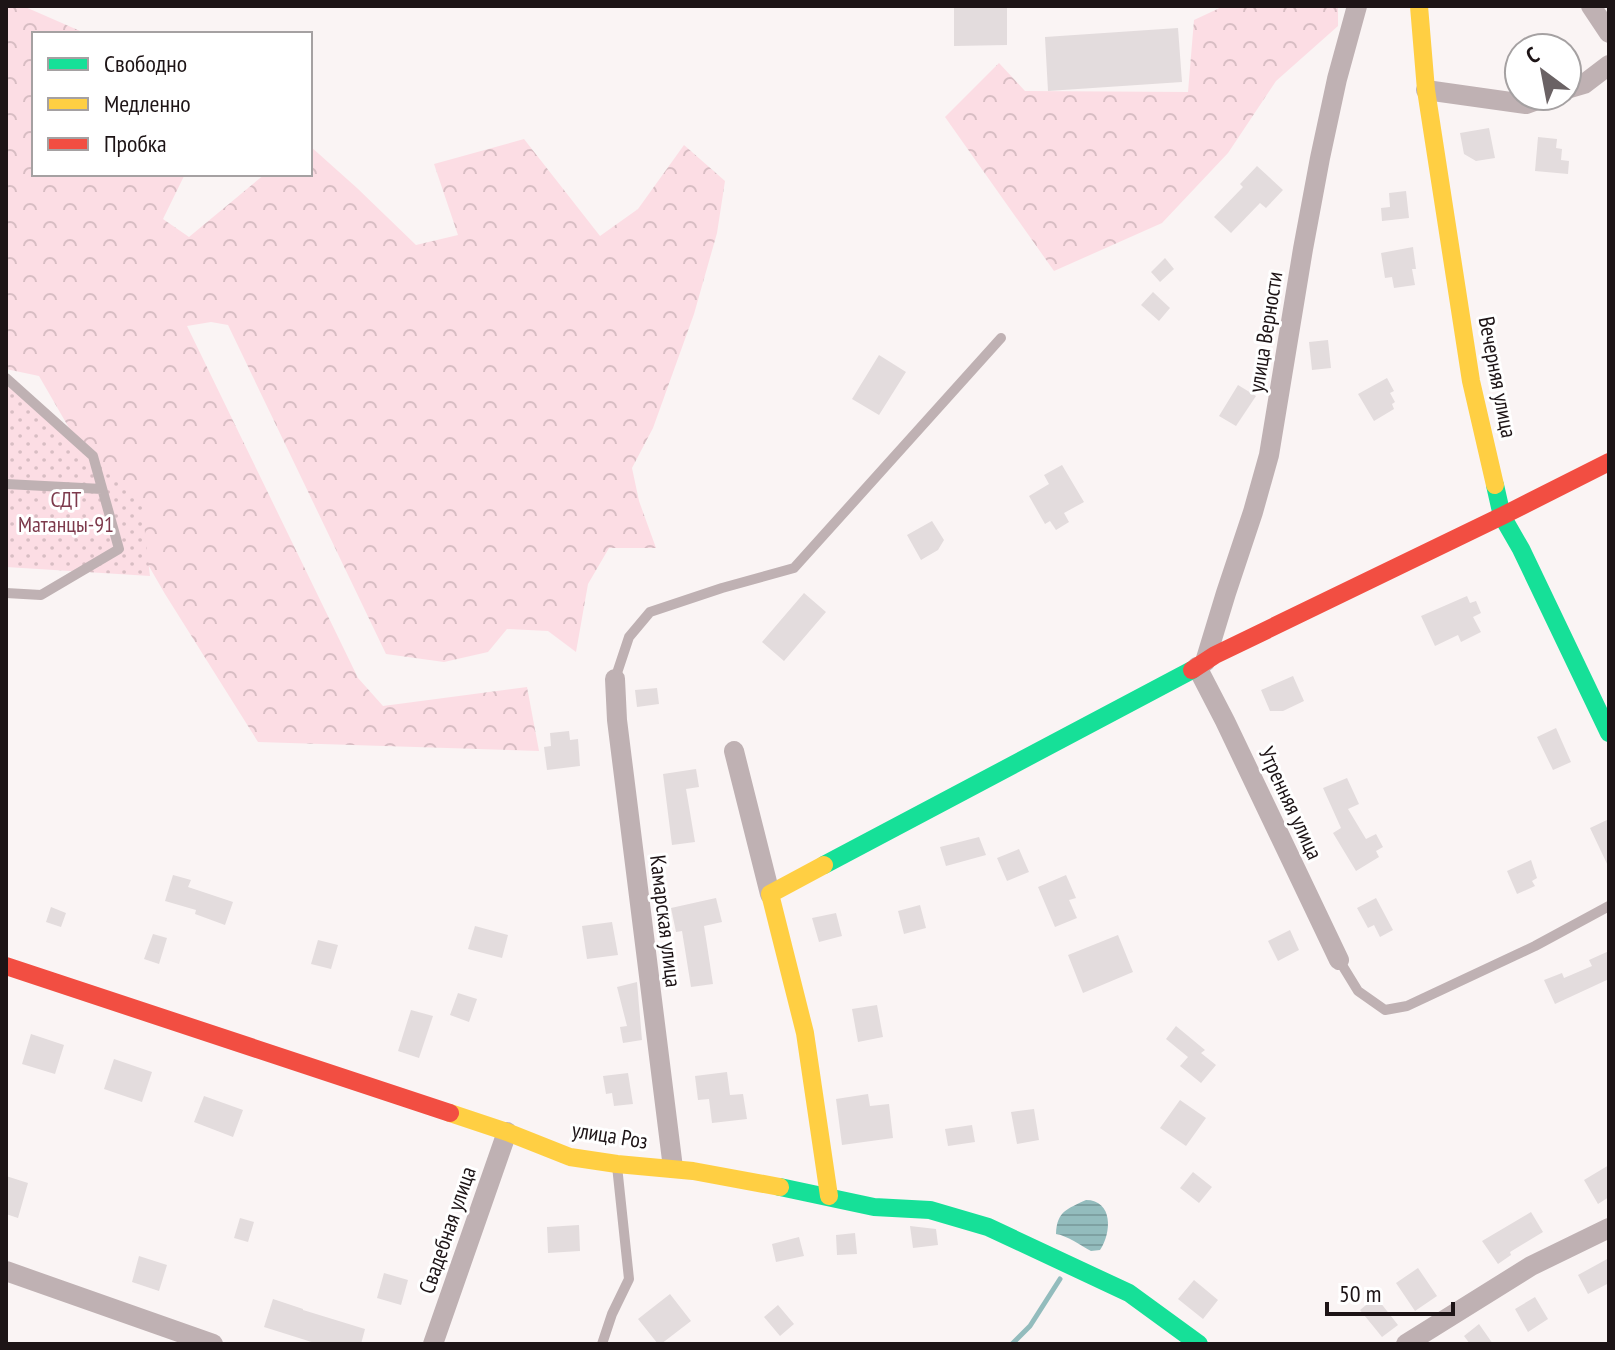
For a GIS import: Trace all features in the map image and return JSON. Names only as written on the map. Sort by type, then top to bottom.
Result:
[{"type":"street","name":"улица Верности","points":[[1201,664],[1253,512],[1269,455],[1320,158],[1357,6]]},
{"type":"street","points":[[1591,6],[1609,33]]},
{"type":"street","name":"Вечерняя улица","points":[[1420,7],[1426,90],[1471,381],[1502,516],[1521,549],[1609,733]]},
{"type":"street","points":[[1583,84],[1609,65]]},
{"type":"street","points":[[1426,90],[1503,101]]},
{"type":"street","points":[[770,894],[1215,655],[1609,462]]},
{"type":"street","name":"Утренняя улица","points":[[1201,664],[1339,960]]},
{"type":"street","name":"Камарская улица","points":[[615,679],[619,735],[673,1168]]},
{"type":"street","points":[[734,751],[805,1033],[829,1196]]},
{"type":"street","name":"улица Роз","points":[[6,966],[507,1132],[570,1157],[673,1168],[874,1207],[930,1210],[988,1227],[1129,1293],[1199,1344]]},
{"type":"street","name":"Свадебная улица","points":[[433,1344],[507,1132]]},
{"type":"street","points":[[1406,1344],[1531,1266],[1609,1228]]},
{"type":"street","points":[[6,1271],[179,1339],[213,1344]]},
{"type":"lane","points":[[615,679],[629,637],[650,612],[794,568],[1001,338]]},
{"type":"lane","points":[[6,378],[93,456],[119,549],[41,595],[6,593]]},
{"type":"lane","points":[[6,484],[102,489]]},
{"type":"lane","points":[[1339,960],[1358,991],[1385,1010],[1407,1006],[1535,946],[1609,906]]},
{"type":"lane","points":[[602,1344],[629,1279],[617,1164]]},
{"type":"green space","points":[[6,6],[23,6],[82,32],[32,32],[32,176],[184,176],[163,219],[189,237],[263,176],[312,176],[312,148],[416,245],[458,235],[434,164],[524,139],[600,236],[638,209],[684,145],[725,181],[717,233],[694,314],[653,428],[632,468],[639,501],[656,548],[609,548],[588,584],[576,652],[548,631],[507,629],[488,652],[444,662],[386,654],[228,325],[211,322],[187,326],[358,678],[383,706],[527,687],[539,751],[258,742],[165,594],[39,376],[6,369]]},
{"type":"green space","points":[[1224,6],[1338,6],[1338,26],[1276,81],[1228,153],[1162,223],[1054,271],[945,117],[999,63],[1025,91],[1188,92],[1194,20]]},
{"type":"green space","name":"СДТ Матанцы-91","points":[[6,378],[141,499],[150,576],[6,567]]},
{"type":"water","points":[[1086,1200],[1101,1205],[1108,1219],[1107,1235],[1100,1250],[1091,1251],[1056,1234],[1061,1216]]},
{"type":"building","points":[[954,6],[1007,6],[1007,45],[954,46]]},
{"type":"building","points":[[1178,28],[1182,82],[1048,91],[1045,37]]},
{"type":"building","points":[[1489,128],[1495,158],[1476,161],[1464,154],[1460,133]]},
{"type":"building","points":[[1538,137],[1557,139],[1556,148],[1562,149],[1561,160],[1569,161],[1568,174],[1535,171]]},
{"type":"building","points":[[1257,166],[1283,190],[1266,208],[1260,203],[1231,233],[1214,217],[1243,187],[1240,184]]},
{"type":"building","points":[[1406,191],[1409,218],[1382,221],[1381,208],[1390,207],[1389,193]]},
{"type":"building","points":[[1413,247],[1415,285],[1394,288],[1392,277],[1385,278],[1381,253]]},
{"type":"building","points":[[1165,258],[1174,269],[1160,282],[1151,272]]},
{"type":"building","points":[[1153,292],[1170,308],[1159,321],[1141,305]]},
{"type":"building","points":[[1328,340],[1331,368],[1312,370],[1309,342]]},
{"type":"building","points":[[879,355],[906,372],[879,415],[852,399]]},
{"type":"building","points":[[1387,378],[1394,391],[1390,393],[1395,402],[1392,404],[1394,409],[1374,421],[1358,394]]},
{"type":"building","points":[[1238,385],[1256,396],[1236,426],[1219,416]]},
{"type":"building","points":[[1062,465],[1084,502],[1064,513],[1069,522],[1056,530],[1050,521],[1045,524],[1029,496],[1049,484],[1044,475]]},
{"type":"building","points":[[932,521],[944,540],[938,550],[921,560],[907,535]]},
{"type":"building","points":[[804,593],[826,612],[784,661],[762,642]]},
{"type":"building","points":[[1467,596],[1470,603],[1476,601],[1481,613],[1473,617],[1481,632],[1461,642],[1458,635],[1435,646],[1421,616]]},
{"type":"building","points":[[1293,676],[1304,701],[1283,711],[1270,711],[1261,690]]},
{"type":"building","points":[[657,688],[659,704],[637,707],[635,690]]},
{"type":"building","points":[[1556,728],[1571,762],[1553,770],[1537,737]]},
{"type":"building","points":[[569,731],[570,740],[578,739],[580,766],[547,770],[544,747],[551,746],[550,733]]},
{"type":"building","points":[[696,769],[699,787],[686,789],[695,842],[672,845],[663,774]]},
{"type":"building","points":[[1347,778],[1359,804],[1348,809],[1366,839],[1376,834],[1383,847],[1376,851],[1379,857],[1356,871],[1333,833],[1341,828],[1323,788]]},
{"type":"building","points":[[1609,819],[1609,868],[1590,828]]},
{"type":"building","points":[[979,837],[986,855],[946,866],[940,847]]},
{"type":"building","points":[[1019,849],[1029,872],[1007,881],[997,858]]},
{"type":"building","points":[[1531,860],[1537,878],[1532,881],[1535,886],[1517,894],[1507,871]]},
{"type":"building","points":[[173,875],[191,880],[188,887],[233,902],[225,925],[195,914],[196,910],[165,901]]},
{"type":"building","points":[[1066,875],[1076,898],[1069,900],[1077,918],[1055,927],[1038,887]]},
{"type":"building","points":[[716,898],[722,922],[704,926],[713,984],[691,987],[682,931],[676,932],[671,908]]},
{"type":"building","points":[[1376,898],[1393,930],[1380,937],[1374,925],[1368,928],[1357,908]]},
{"type":"building","points":[[920,905],[926,928],[904,934],[898,911]]},
{"type":"building","points":[[51,907],[66,913],[61,927],[46,922]]},
{"type":"building","points":[[836,913],[842,936],[819,942],[812,918]]},
{"type":"building","points":[[612,922],[618,955],[587,959],[582,926]]},
{"type":"building","points":[[475,926],[508,935],[502,958],[468,949]]},
{"type":"building","points":[[1290,930],[1299,950],[1278,961],[1268,941]]},
{"type":"building","points":[[153,934],[167,938],[159,964],[144,959]]},
{"type":"building","points":[[1118,935],[1133,972],[1083,993],[1068,955]]},
{"type":"building","points":[[318,940],[338,945],[331,969],[311,964]]},
{"type":"building","points":[[1609,951],[1609,979],[1555,1004],[1544,980],[1562,973],[1564,978],[1592,966],[1589,960]]},
{"type":"building","points":[[637,982],[642,1040],[623,1043],[620,1027],[627,1026],[617,987]]},
{"type":"building","points":[[458,993],[477,999],[469,1022],[450,1015]]},
{"type":"building","points":[[877,1005],[883,1037],[858,1042],[852,1009]]},
{"type":"building","points":[[411,1010],[433,1016],[419,1058],[398,1051]]},
{"type":"building","points":[[1176,1026],[1205,1050],[1201,1053],[1216,1065],[1201,1083],[1180,1066],[1188,1057],[1166,1039]]},
{"type":"building","points":[[31,1034],[64,1045],[55,1074],[22,1064]]},
{"type":"building","points":[[114,1059],[152,1072],[142,1102],[104,1089]]},
{"type":"building","points":[[727,1072],[730,1095],[743,1094],[747,1119],[712,1123],[709,1099],[698,1100],[695,1076]]},
{"type":"building","points":[[628,1073],[633,1104],[614,1106],[612,1093],[606,1094],[603,1076]]},
{"type":"building","points":[[868,1094],[870,1106],[889,1104],[893,1138],[842,1145],[836,1099]]},
{"type":"building","points":[[204,1096],[243,1110],[233,1137],[194,1122]]},
{"type":"building","points":[[1180,1100],[1206,1118],[1186,1146],[1160,1128]]},
{"type":"building","points":[[1034,1109],[1039,1140],[1017,1144],[1011,1112]]},
{"type":"building","points":[[972,1125],[975,1142],[948,1146],[945,1129]]},
{"type":"building","points":[[1609,1165],[1609,1197],[1598,1204],[1584,1180]]},
{"type":"building","points":[[1193,1172],[1212,1187],[1199,1203],[1180,1188]]},
{"type":"building","points":[[6,1176],[28,1183],[18,1218],[6,1214]]},
{"type":"building","points":[[1531,1212],[1543,1232],[1510,1252],[1511,1255],[1498,1264],[1482,1241]]},
{"type":"building","points":[[240,1218],[254,1222],[248,1242],[234,1238]]},
{"type":"building","points":[[579,1225],[580,1251],[548,1253],[547,1227]]},
{"type":"building","points":[[910,1226],[936,1229],[938,1245],[913,1248]]},
{"type":"building","points":[[855,1233],[857,1254],[837,1255],[836,1235]]},
{"type":"building","points":[[799,1237],[804,1256],[776,1262],[772,1244]]},
{"type":"building","points":[[139,1256],[167,1265],[159,1291],[132,1282]]},
{"type":"building","points":[[1609,1258],[1609,1283],[1588,1294],[1578,1275]]},
{"type":"building","points":[[1418,1268],[1437,1296],[1415,1311],[1396,1283]]},
{"type":"building","points":[[384,1273],[408,1280],[401,1305],[377,1298]]},
{"type":"building","points":[[1194,1280],[1218,1300],[1203,1319],[1178,1299]]},
{"type":"building","points":[[670,1294],[691,1321],[658,1344],[638,1319]]},
{"type":"building","points":[[1376,1297],[1398,1325],[1382,1337],[1360,1310]]},
{"type":"building","points":[[1535,1297],[1548,1319],[1528,1332],[1515,1309]]},
{"type":"building","points":[[273,1299],[365,1329],[361,1344],[318,1344],[264,1327]]},
{"type":"building","points":[[778,1305],[794,1324],[780,1336],[764,1317]]},
{"type":"building","points":[[1479,1324],[1493,1344],[1470,1344],[1464,1336]]},
{"type":"waterway","points":[[1012,1344],[1030,1326],[1060,1279]]},
{"type":"traffic: fast","points":[[1495,485],[1502,516],[1521,549],[1609,733]]},
{"type":"traffic: fast","points":[[824,865],[1192,670]]},
{"type":"traffic: fast","points":[[780,1187],[874,1207],[930,1210],[988,1227],[1129,1293],[1199,1344]]},
{"type":"traffic: slow","points":[[1419,6],[1426,90],[1471,381],[1495,485]]},
{"type":"traffic: slow","points":[[824,865],[770,894],[805,1033],[829,1196]]},
{"type":"traffic: slow","points":[[450,1113],[570,1157],[693,1171],[780,1187]]},
{"type":"traffic: jam","points":[[1192,670],[1215,655],[1609,462]]},
{"type":"traffic: jam","points":[[6,966],[450,1113]]}]
